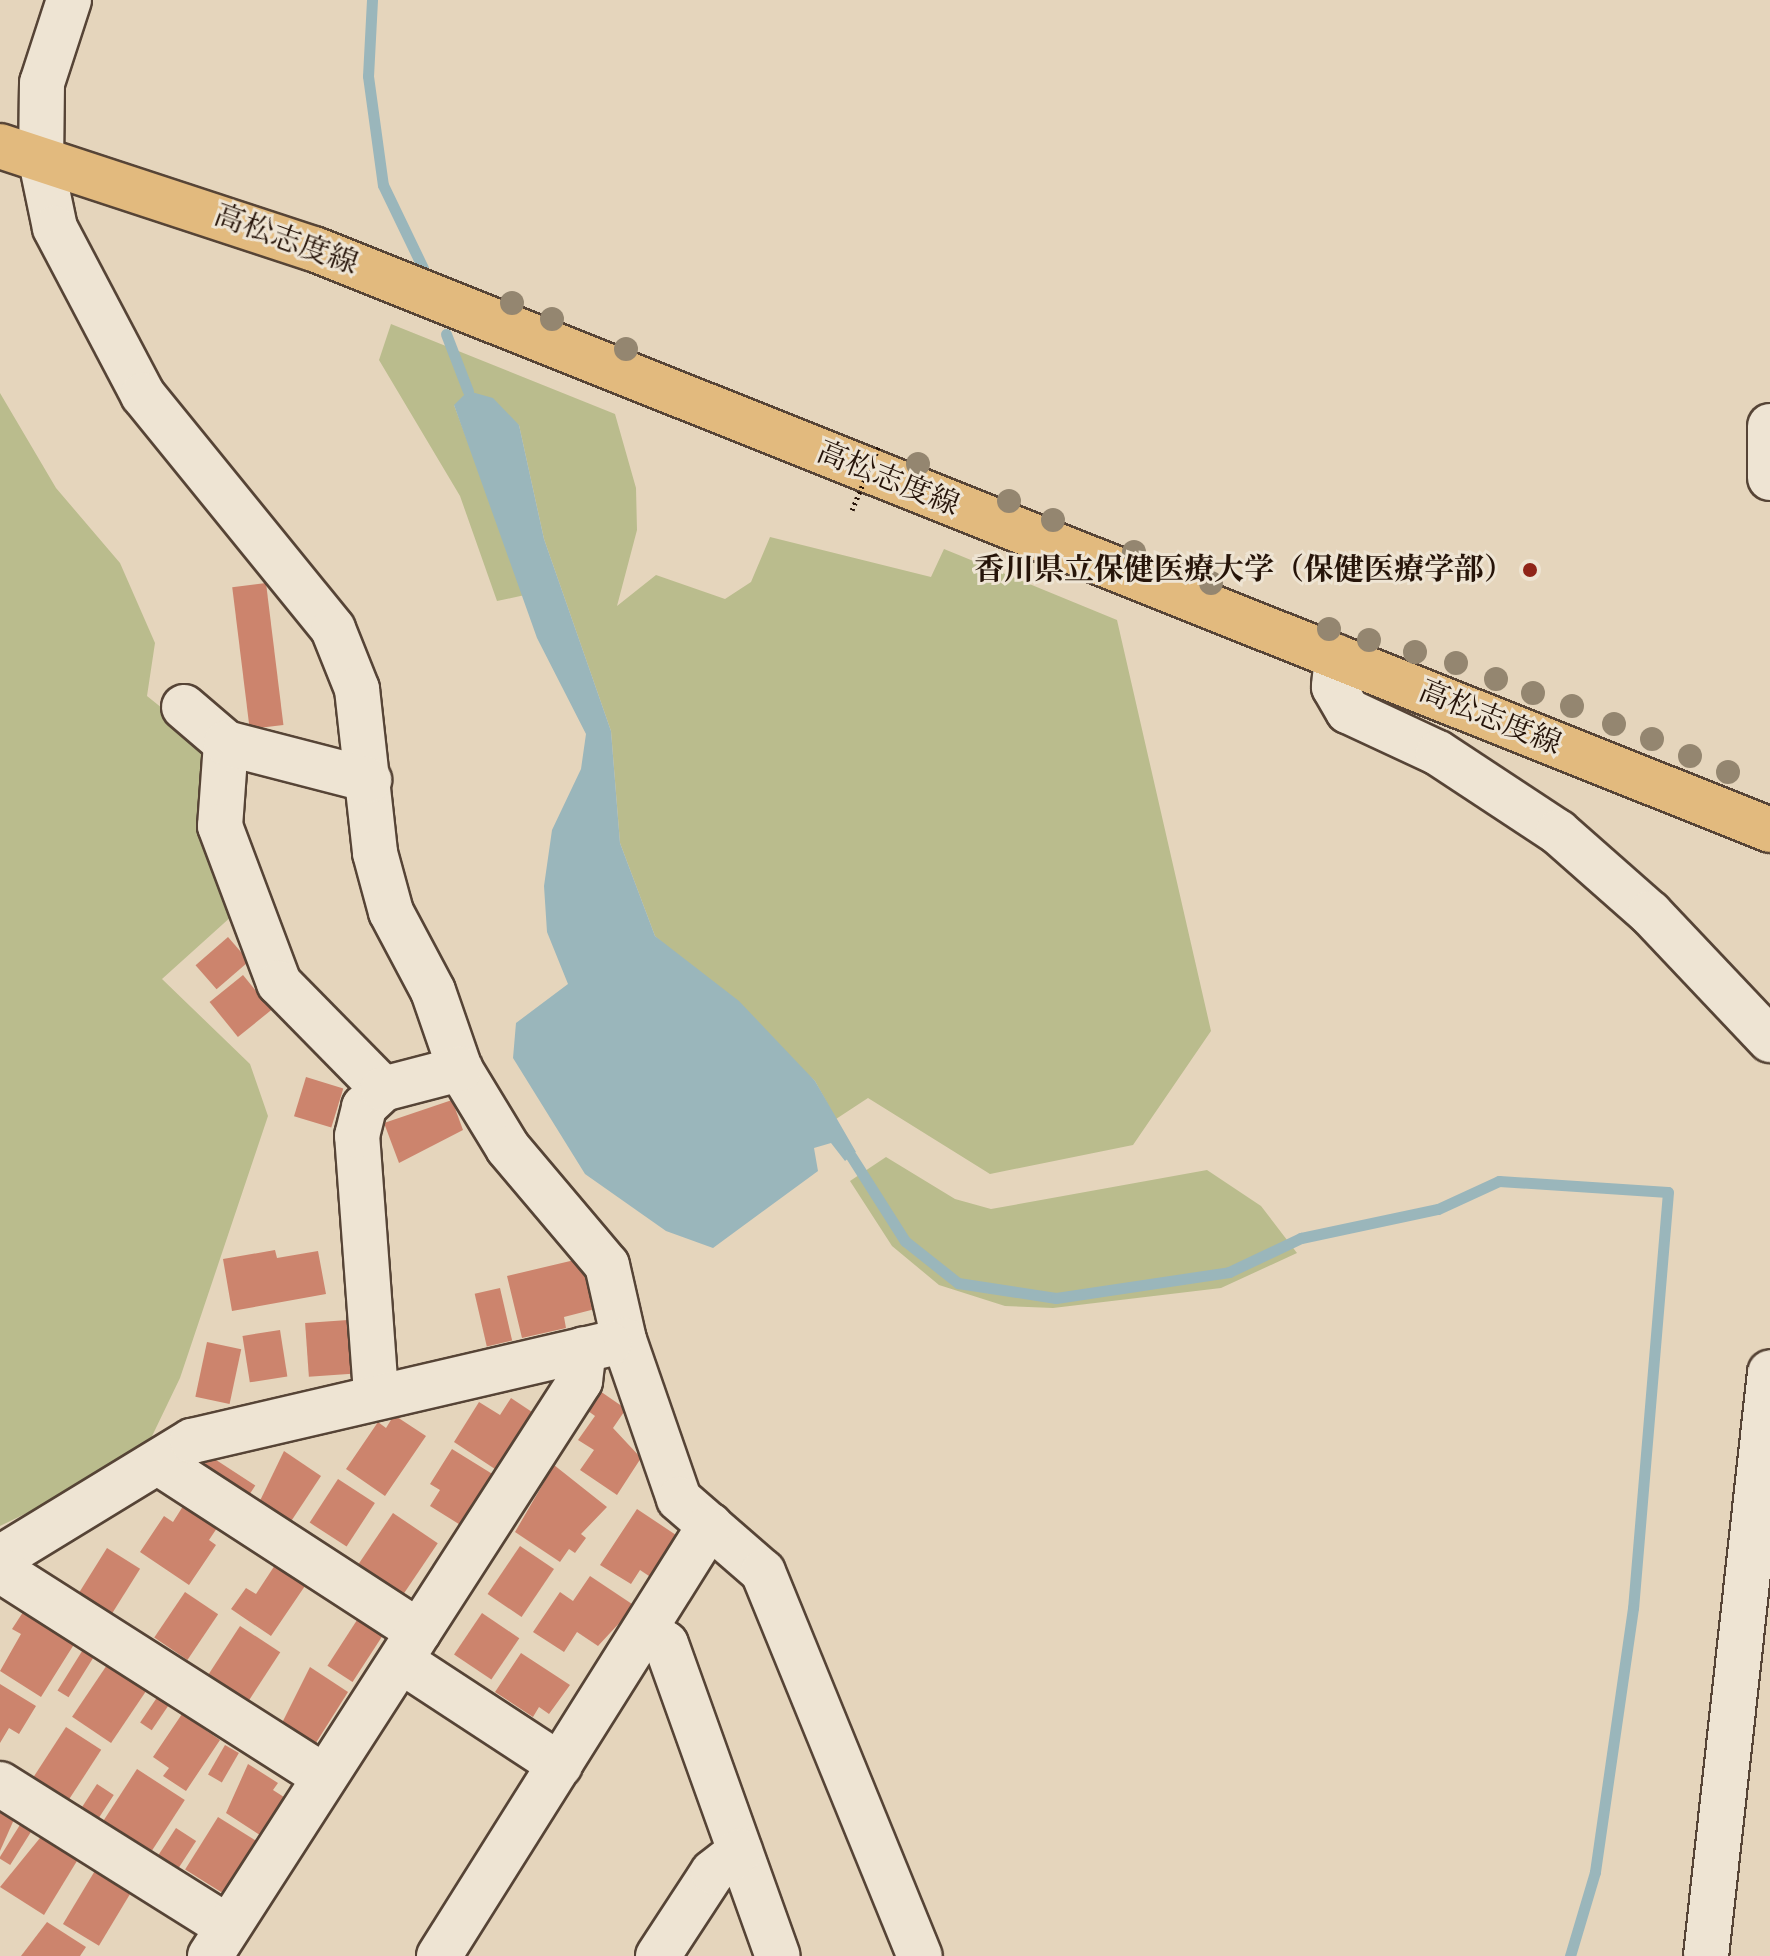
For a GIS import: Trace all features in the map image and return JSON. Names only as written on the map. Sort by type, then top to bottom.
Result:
[{"type":"main road","name":"高松志度線","points":[[0,146],[314,249],[1770,830]]},
{"type":"street","points":[[69,0],[42,83],[41,161],[55,228],[143,395],[333,629],[357,689],[391,912],[433,991],[460,1069],[508,1148],[607,1265],[604,1345],[679,1499],[763,1572],[920,1956]]},
{"type":"street","points":[[1770,426],[1770,478]]},
{"type":"street","points":[[1337,657],[1334,687],[1348,711],[1438,753],[1558,832],[1650,913],[1770,1040]]},
{"type":"street","points":[[184,707],[226,743],[369,780]]},
{"type":"street","points":[[226,743],[220,826],[279,983],[383,1089]]},
{"type":"street","points":[[376,1393],[357,1136],[364,1107],[383,1089],[460,1069]]},
{"type":"street","points":[[0,1558],[162,1465],[192,1441],[376,1393],[604,1345]]},
{"type":"street","points":[[0,1784],[219,1942],[604,1345]]},
{"type":"street","points":[[1706,1956],[1754,1654],[1770,1373]]},
{"type":"street","points":[[162,1465],[410,1646],[560,1765]]},
{"type":"street","points":[[439,1956],[710,1525]]},
{"type":"street","points":[[0,1570],[325,1777]]},
{"type":"street","points":[[646,1630],[666,1644],[778,1956]]},
{"type":"street","points":[[658,1956],[713,1872],[740,1851]]},
{"type":"path","points":[[852,510],[879,446]]},
{"type":"green space","points":[[391,324],[615,414],[636,488],[637,530],[617,606],[656,575],[725,599],[751,582],[770,537],[931,577],[944,549],[1117,620],[1211,1031],[1133,1145],[990,1174],[868,1098],[836,1119],[815,1081],[655,936],[620,843],[611,731],[544,539],[519,425],[454,405],[525,595],[497,601],[460,496],[379,360]]},
{"type":"green space","points":[[0,393],[56,488],[120,563],[155,643],[147,696],[203,741],[199,798],[233,915],[162,979],[250,1064],[268,1116],[180,1378],[142,1457],[0,1526]]},
{"type":"green space","points":[[886,1157],[955,1199],[991,1209],[1207,1170],[1261,1206],[1297,1253],[1221,1288],[1053,1308],[1005,1306],[939,1285],[892,1246],[850,1181]]},
{"type":"water","points":[[468,391],[493,398],[519,425],[544,539],[611,731],[620,843],[655,936],[739,1001],[815,1081],[856,1152],[845,1161],[831,1143],[814,1148],[818,1171],[713,1248],[666,1231],[585,1174],[513,1058],[516,1023],[568,984],[547,932],[544,886],[552,830],[581,769],[586,734],[537,638],[454,405]]},
{"type":"building","points":[[266,583],[283,725],[250,729],[232,587]]},
{"type":"building","points":[[228,937],[249,961],[217,989],[196,965]]},
{"type":"building","points":[[243,975],[271,1010],[238,1037],[210,1002]]},
{"type":"building","points":[[306,1077],[343,1088],[331,1128],[294,1116]]},
{"type":"building","points":[[452,1100],[463,1130],[399,1163],[384,1123]]},
{"type":"building","points":[[275,1250],[277,1258],[318,1251],[326,1294],[232,1311],[223,1259]]},
{"type":"building","points":[[583,1258],[595,1309],[564,1317],[566,1328],[522,1338],[507,1276]]},
{"type":"building","points":[[500,1288],[512,1341],[487,1346],[475,1294]]},
{"type":"building","points":[[348,1320],[352,1374],[309,1377],[305,1323]]},
{"type":"building","points":[[280,1330],[287,1376],[250,1382],[242,1336]]},
{"type":"building","points":[[207,1342],[241,1349],[230,1404],[195,1397]]},
{"type":"building","points":[[597,1389],[626,1409],[613,1428],[641,1458],[617,1495],[580,1470],[594,1450],[578,1440],[595,1416],[584,1408]]},
{"type":"building","points":[[511,1398],[535,1414],[498,1471],[454,1442],[479,1402],[500,1415]]},
{"type":"building","points":[[394,1415],[426,1436],[385,1496],[346,1469],[378,1422],[386,1428]]},
{"type":"building","points":[[452,1449],[494,1475],[462,1526],[430,1506],[440,1490],[430,1484]]},
{"type":"building","points":[[284,1451],[321,1476],[286,1529],[256,1509]]},
{"type":"building","points":[[210,1456],[255,1485],[244,1502],[199,1473]]},
{"type":"building","points":[[554,1465],[607,1507],[581,1534],[586,1538],[575,1553],[569,1549],[560,1562],[515,1532]]},
{"type":"building","points":[[338,1479],[375,1503],[347,1547],[310,1523]]},
{"type":"building","points":[[185,1503],[219,1525],[209,1540],[216,1545],[189,1585],[140,1552],[164,1516],[173,1522]]},
{"type":"building","points":[[637,1509],[679,1537],[652,1578],[640,1570],[631,1584],[600,1565]]},
{"type":"building","points":[[393,1513],[438,1543],[400,1599],[356,1569]]},
{"type":"building","points":[[520,1546],[554,1569],[522,1617],[488,1594]]},
{"type":"building","points":[[107,1548],[140,1569],[109,1619],[76,1598]]},
{"type":"building","points":[[277,1562],[307,1583],[271,1636],[231,1609],[246,1588],[256,1594]]},
{"type":"building","points":[[590,1576],[635,1606],[598,1646],[577,1632],[564,1652],[533,1632],[560,1592],[573,1601]]},
{"type":"building","points":[[185,1592],[218,1614],[187,1660],[154,1638]]},
{"type":"building","points":[[27,1606],[78,1638],[41,1697],[0,1671],[21,1634],[12,1629]]},
{"type":"building","points":[[482,1613],[519,1638],[491,1680],[454,1654]]},
{"type":"building","points":[[359,1617],[384,1633],[353,1682],[327,1666]]},
{"type":"building","points":[[240,1626],[280,1652],[248,1702],[207,1676]]},
{"type":"building","points":[[84,1648],[95,1655],[69,1697],[58,1690]]},
{"type":"building","points":[[521,1653],[570,1685],[549,1714],[539,1707],[533,1717],[495,1692]]},
{"type":"building","points":[[109,1662],[148,1688],[111,1743],[72,1717]]},
{"type":"building","points":[[310,1667],[348,1692],[314,1746],[281,1725]]},
{"type":"building","points":[[0,1684],[36,1706],[19,1734],[9,1728],[0,1743]]},
{"type":"building","points":[[158,1696],[170,1704],[152,1730],[140,1723]]},
{"type":"building","points":[[182,1714],[220,1740],[186,1791],[163,1776],[169,1768],[153,1757]]},
{"type":"building","points":[[66,1727],[101,1750],[67,1802],[32,1779]]},
{"type":"building","points":[[225,1745],[239,1753],[222,1782],[208,1774]]},
{"type":"building","points":[[248,1764],[278,1783],[273,1790],[287,1799],[263,1837],[226,1813]]},
{"type":"building","points":[[137,1769],[185,1800],[148,1856],[101,1825]]},
{"type":"building","points":[[97,1784],[114,1795],[96,1823],[79,1812]]},
{"type":"building","points":[[0,1806],[16,1815],[0,1851]]},
{"type":"building","points":[[218,1817],[256,1841],[223,1893],[185,1870]]},
{"type":"building","points":[[23,1820],[34,1827],[10,1865],[0,1857]]},
{"type":"building","points":[[176,1828],[196,1841],[176,1872],[156,1859]]},
{"type":"building","points":[[44,1833],[80,1856],[44,1915],[0,1887]]},
{"type":"building","points":[[99,1864],[135,1886],[99,1946],[63,1924]]},
{"type":"building","points":[[47,1922],[86,1947],[80,1956],[21,1956]]},
{"type":"waterway","points":[[372,0],[368,76],[383,185],[423,268]]},
{"type":"waterway","points":[[446,334],[468,391]]},
{"type":"waterway","points":[[851,1156],[905,1241],[958,1283],[1056,1298],[1229,1272],[1301,1238],[1438,1209],[1499,1181],[1668,1192],[1633,1608],[1595,1872],[1570,1956]]},
{"type":"place","name":"香川県立保健医療大学（保健医療学部）","points":[[1530,570]]}]
